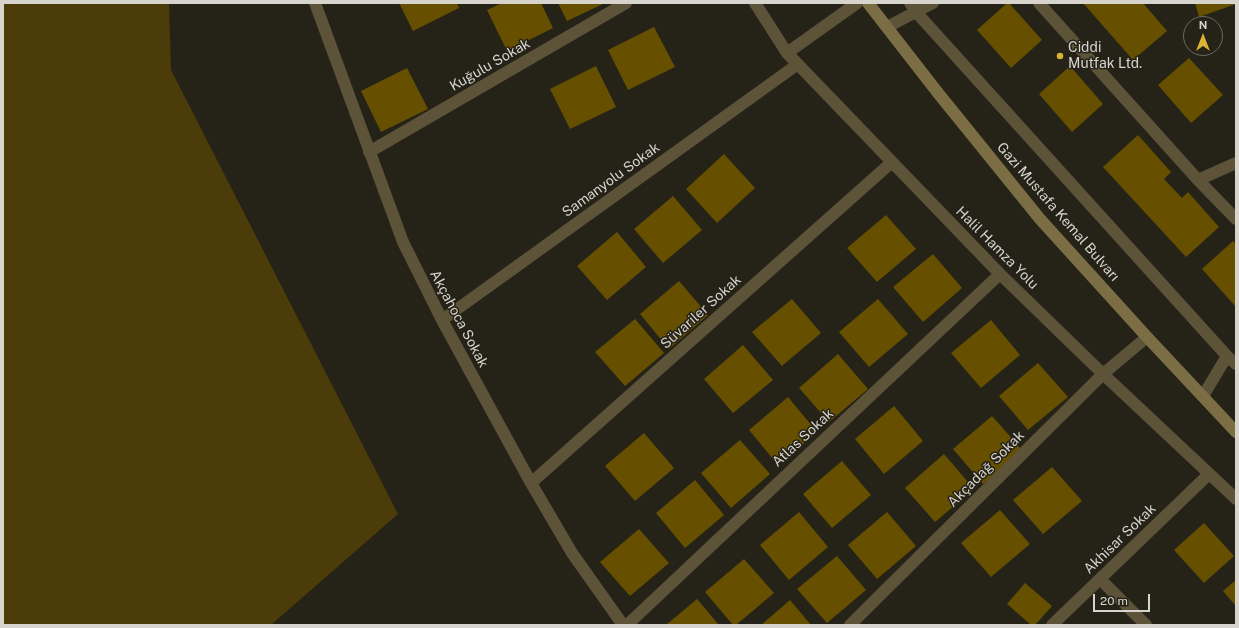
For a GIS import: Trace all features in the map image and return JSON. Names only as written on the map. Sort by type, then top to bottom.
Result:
[{"type":"main road","name":"Gazi Mustafa Kemal Bulvarı","points":[[868,3],[938,93],[1040,219],[1236,432]]},
{"type":"street","name":"Akçahoca Sokak","points":[[316,3],[402,242],[442,320],[531,483],[572,553],[623,625]]},
{"type":"street","name":"Kuğulu Sokak","points":[[369,152],[626,3]]},
{"type":"street","name":"Halil Hamza Yolu","points":[[755,3],[787,53],[1000,274],[1103,374],[1236,499]]},
{"type":"street","points":[[787,53],[857,3]]},
{"type":"street","points":[[887,27],[913,8],[933,3]]},
{"type":"street","points":[[1039,3],[1198,180],[1236,219]]},
{"type":"street","points":[[913,8],[1227,356],[1236,364]]},
{"type":"street","name":"Samanyolu Sokak","points":[[442,320],[798,64]]},
{"type":"street","name":"Süvariler Sokak","points":[[531,483],[892,162]]},
{"type":"street","points":[[1198,180],[1236,163]]},
{"type":"street","name":"Atlas Sokak","points":[[628,625],[1000,274]]},
{"type":"street","name":"Akçadağ Sokak","points":[[850,625],[1103,374],[1147,337]]},
{"type":"street","points":[[1203,396],[1227,356]]},
{"type":"street","name":"Akhisar Sokak","points":[[1052,625],[1209,474]]},
{"type":"street","points":[[1100,579],[1146,625]]},
{"type":"shaded area","points":[[3,3],[169,3],[171,70],[398,514],[271,625],[3,625]]},
{"type":"building","points":[[399,3],[457,3],[459,8],[413,31]]},
{"type":"building","points":[[502,3],[541,3],[553,28],[507,51],[487,10]]},
{"type":"building","points":[[558,3],[605,3],[567,21]]},
{"type":"building","points":[[1007,3],[1009,3],[1042,40],[1011,68],[977,30]]},
{"type":"building","points":[[1083,3],[1143,3],[1167,31],[1133,60]]},
{"type":"building","points":[[1195,3],[1236,3],[1202,16],[1199,16]]},
{"type":"building","points":[[654,27],[675,67],[628,90],[608,50]]},
{"type":"building","points":[[1189,58],[1223,95],[1191,123],[1158,85]]},
{"type":"building","points":[[596,66],[616,107],[570,129],[550,89]]},
{"type":"building","points":[[1070,66],[1103,104],[1072,132],[1039,94]]},
{"type":"building","points":[[407,68],[428,109],[381,132],[361,91]]},
{"type":"building","points":[[1138,135],[1171,172],[1164,179],[1182,198],[1188,192],[1219,227],[1186,257],[1103,167]]},
{"type":"building","points":[[724,154],[755,188],[717,223],[686,189]]},
{"type":"building","points":[[673,196],[702,230],[663,263],[634,229]]},
{"type":"building","points":[[886,215],[916,249],[877,282],[847,248]]},
{"type":"building","points":[[617,232],[646,267],[607,300],[577,266]]},
{"type":"building","points":[[1233,241],[1236,244],[1236,307],[1202,269]]},
{"type":"building","points":[[933,254],[962,288],[923,322],[893,287]]},
{"type":"building","points":[[679,281],[708,315],[669,349],[640,314]]},
{"type":"building","points":[[792,299],[821,333],[782,366],[752,332]]},
{"type":"building","points":[[878,299],[908,334],[869,367],[839,332]]},
{"type":"building","points":[[635,319],[664,353],[625,386],[595,352]]},
{"type":"building","points":[[991,320],[1020,355],[981,388],[951,353]]},
{"type":"building","points":[[743,345],[773,380],[733,413],[704,379]]},
{"type":"building","points":[[838,354],[868,389],[829,422],[799,388]]},
{"type":"building","points":[[1038,363],[1068,397],[1028,430],[999,396]]},
{"type":"building","points":[[788,397],[817,432],[778,465],[749,430]]},
{"type":"building","points":[[894,406],[923,441],[884,474],[855,439]]},
{"type":"building","points":[[992,416],[1022,450],[983,484],[953,449]]},
{"type":"building","points":[[644,433],[674,468],[635,501],[605,466]]},
{"type":"building","points":[[740,440],[770,474],[731,508],[701,473]]},
{"type":"building","points":[[944,454],[974,489],[935,522],[905,488]]},
{"type":"building","points":[[842,461],[871,495],[832,528],[803,494]]},
{"type":"building","points":[[1052,467],[1082,501],[1043,534],[1013,500]]},
{"type":"building","points":[[695,480],[724,515],[685,548],[656,513]]},
{"type":"building","points":[[1000,510],[1030,544],[991,577],[961,543]]},
{"type":"building","points":[[799,512],[828,547],[789,580],[760,545]]},
{"type":"building","points":[[887,512],[916,546],[877,579],[848,545]]},
{"type":"building","points":[[1204,523],[1234,556],[1204,583],[1174,550]]},
{"type":"building","points":[[639,529],[669,563],[630,596],[600,562]]},
{"type":"building","points":[[837,556],[866,590],[827,623],[797,589]]},
{"type":"building","points":[[744,559],[774,593],[736,625],[733,625],[705,592]]},
{"type":"building","points":[[1236,580],[1236,606],[1223,591]]},
{"type":"building","points":[[1025,583],[1052,606],[1035,625],[1031,625],[1007,604]]},
{"type":"building","points":[[697,599],[719,625],[666,625]]},
{"type":"building","points":[[790,600],[811,625],[761,625]]},
{"type":"place","name":"Ciddi Mutfak Ltd.","points":[[1060,56]]}]
